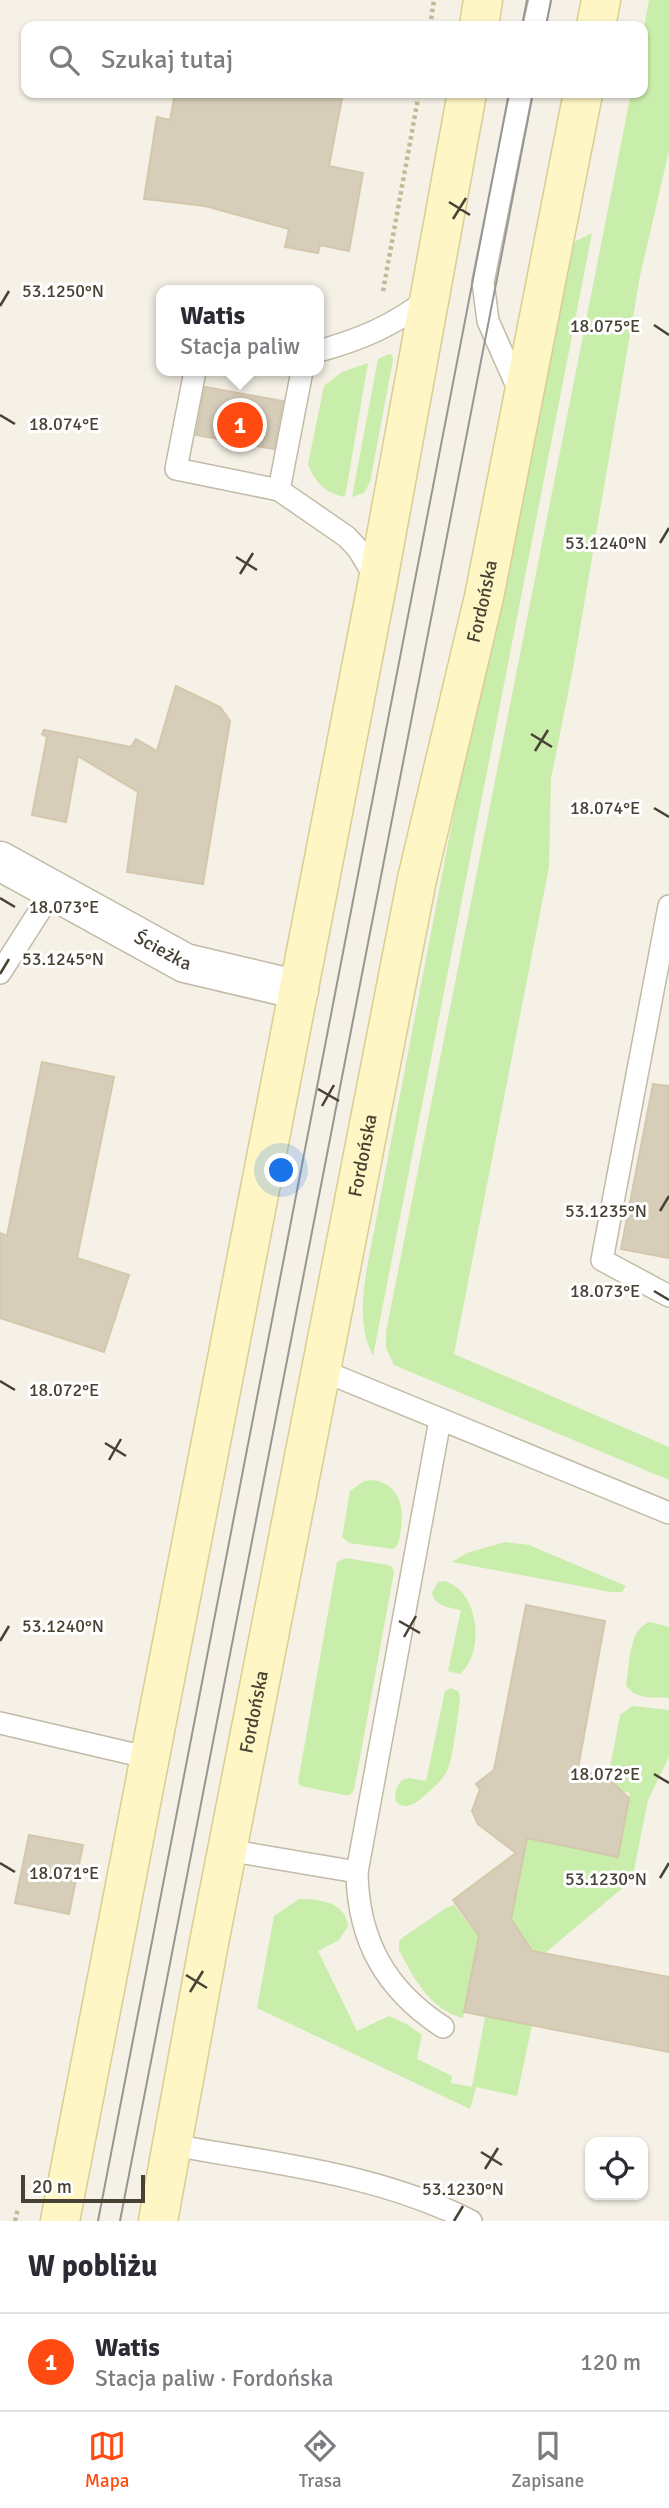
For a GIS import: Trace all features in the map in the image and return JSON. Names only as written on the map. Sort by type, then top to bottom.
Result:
[{"type":"main road","points":[[480,21],[484,0]]},
{"type":"main road","points":[[597,21],[601,0]]},
{"type":"main road","points":[[60,2221],[299,990],[466,98]]},
{"type":"main road","name":"Fordońska","points":[[158,2221],[417,879],[484,597],[582,98]]},
{"type":"street","name":"Ścieżka","points":[[0,861],[185,963],[299,990]]},
{"type":"lane","points":[[535,21],[540,0]]},
{"type":"lane","points":[[520,98],[484,282],[488,321],[523,399]]},
{"type":"lane","points":[[324,349],[375,332],[401,319],[430,297]]},
{"type":"lane","points":[[194,376],[176,469],[279,490],[347,537],[377,580]]},
{"type":"lane","points":[[279,490],[301,376]]},
{"type":"lane","points":[[0,973],[53,890]]},
{"type":"lane","points":[[669,906],[602,1259],[669,1296]]},
{"type":"lane","points":[[321,1370],[669,1513]]},
{"type":"lane","points":[[440,1420],[356,1872],[358,1901],[373,1951],[402,1995],[421,2012],[443,2026]]},
{"type":"lane","points":[[0,1723],[150,1758]]},
{"type":"lane","points":[[228,1850],[356,1872]]},
{"type":"lane","points":[[172,2145],[341,2176],[438,2204],[471,2221]]},
{"type":"path","points":[[431,21],[434,0]]},
{"type":"green space","points":[[649,0],[669,0],[669,151],[640,276],[574,663],[551,779],[549,867],[454,1354],[669,1447],[669,1480],[394,1365],[386,1348],[386,1332],[630,98],[648,98],[648,21],[645,21]]},
{"type":"green space","points":[[592,233],[373,1356],[363,1320],[367,1270],[559,263],[570,244]]},
{"type":"green space","points":[[389,354],[393,360],[370,482],[364,493],[352,497],[378,359]]},
{"type":"green space","points":[[368,363],[345,497],[322,486],[308,464],[324,386],[342,372]]},
{"type":"green space","points":[[374,1480],[389,1487],[400,1504],[402,1520],[399,1542],[394,1549],[349,1543],[342,1537],[350,1491],[364,1481]]},
{"type":"green space","points":[[505,1542],[529,1545],[626,1586],[622,1592],[611,1592],[452,1562],[467,1553]]},
{"type":"green space","points":[[346,1558],[388,1565],[394,1572],[354,1790],[350,1795],[301,1786],[298,1782],[337,1562]]},
{"type":"green space","points":[[444,1581],[465,1596],[475,1623],[473,1651],[460,1674],[448,1671],[461,1610],[440,1604],[432,1593],[438,1582]]},
{"type":"green space","points":[[650,1622],[669,1627],[669,1698],[639,1695],[626,1685],[634,1640],[643,1626]]},
{"type":"green space","points":[[451,1688],[459,1692],[460,1700],[447,1771],[437,1785],[418,1801],[408,1806],[400,1805],[395,1796],[402,1780],[409,1778],[426,1781],[445,1691]]},
{"type":"green space","points":[[632,1706],[669,1710],[669,1757],[648,1800],[632,1880],[545,1953],[526,1950],[526,1942],[511,1919],[527,1838],[618,1856],[630,1793],[606,1788],[620,1715]]},
{"type":"green space","points":[[299,1899],[330,1904],[337,1907],[346,1918],[348,1926],[339,1940],[318,1951],[357,2031],[389,2016],[408,2025],[422,2035],[417,2059],[452,2076],[451,2083],[472,2087],[485,2017],[532,2025],[517,2096],[476,2087],[470,2109],[257,2008],[274,1916]]},
{"type":"green space","points":[[454,1905],[483,1942],[478,1941],[463,2018],[451,2014],[432,2000],[399,1950],[399,1941],[402,1938]]},
{"type":"building","points":[[174,98],[342,98],[329,166],[363,173],[349,251],[320,245],[318,253],[285,247],[289,229],[205,206],[144,199],[157,117],[170,120]]},
{"type":"building","points":[[205,387],[283,401],[274,449],[196,435]]},
{"type":"building","points":[[176,686],[220,707],[230,721],[203,884],[127,872],[138,792],[78,756],[66,822],[32,815],[47,737],[42,734],[44,730],[131,747],[136,739],[157,751]]},
{"type":"building","points":[[42,1062],[114,1077],[77,1258],[129,1275],[104,1352],[0,1318],[0,1233],[7,1236]]},
{"type":"building","points":[[653,1084],[669,1086],[669,1258],[621,1249]]},
{"type":"building","points":[[526,1605],[605,1621],[578,1768],[611,1781],[629,1798],[618,1857],[527,1838],[511,1919],[532,1951],[669,1977],[669,2052],[464,2012],[479,1936],[453,1900],[516,1853],[478,1824],[472,1811],[480,1789],[476,1784],[494,1770]]},
{"type":"building","points":[[29,1835],[83,1845],[69,1914],[15,1903]]},
{"type":"tram line","points":[[523,21],[527,0]]},
{"type":"tram line","points":[[547,21],[551,0]]},
{"type":"tram line","points":[[98,2221],[508,98]]},
{"type":"tram line","points":[[120,2221],[532,98]]},
{"type":"place","name":"Watis","points":[[240,425]]}]
